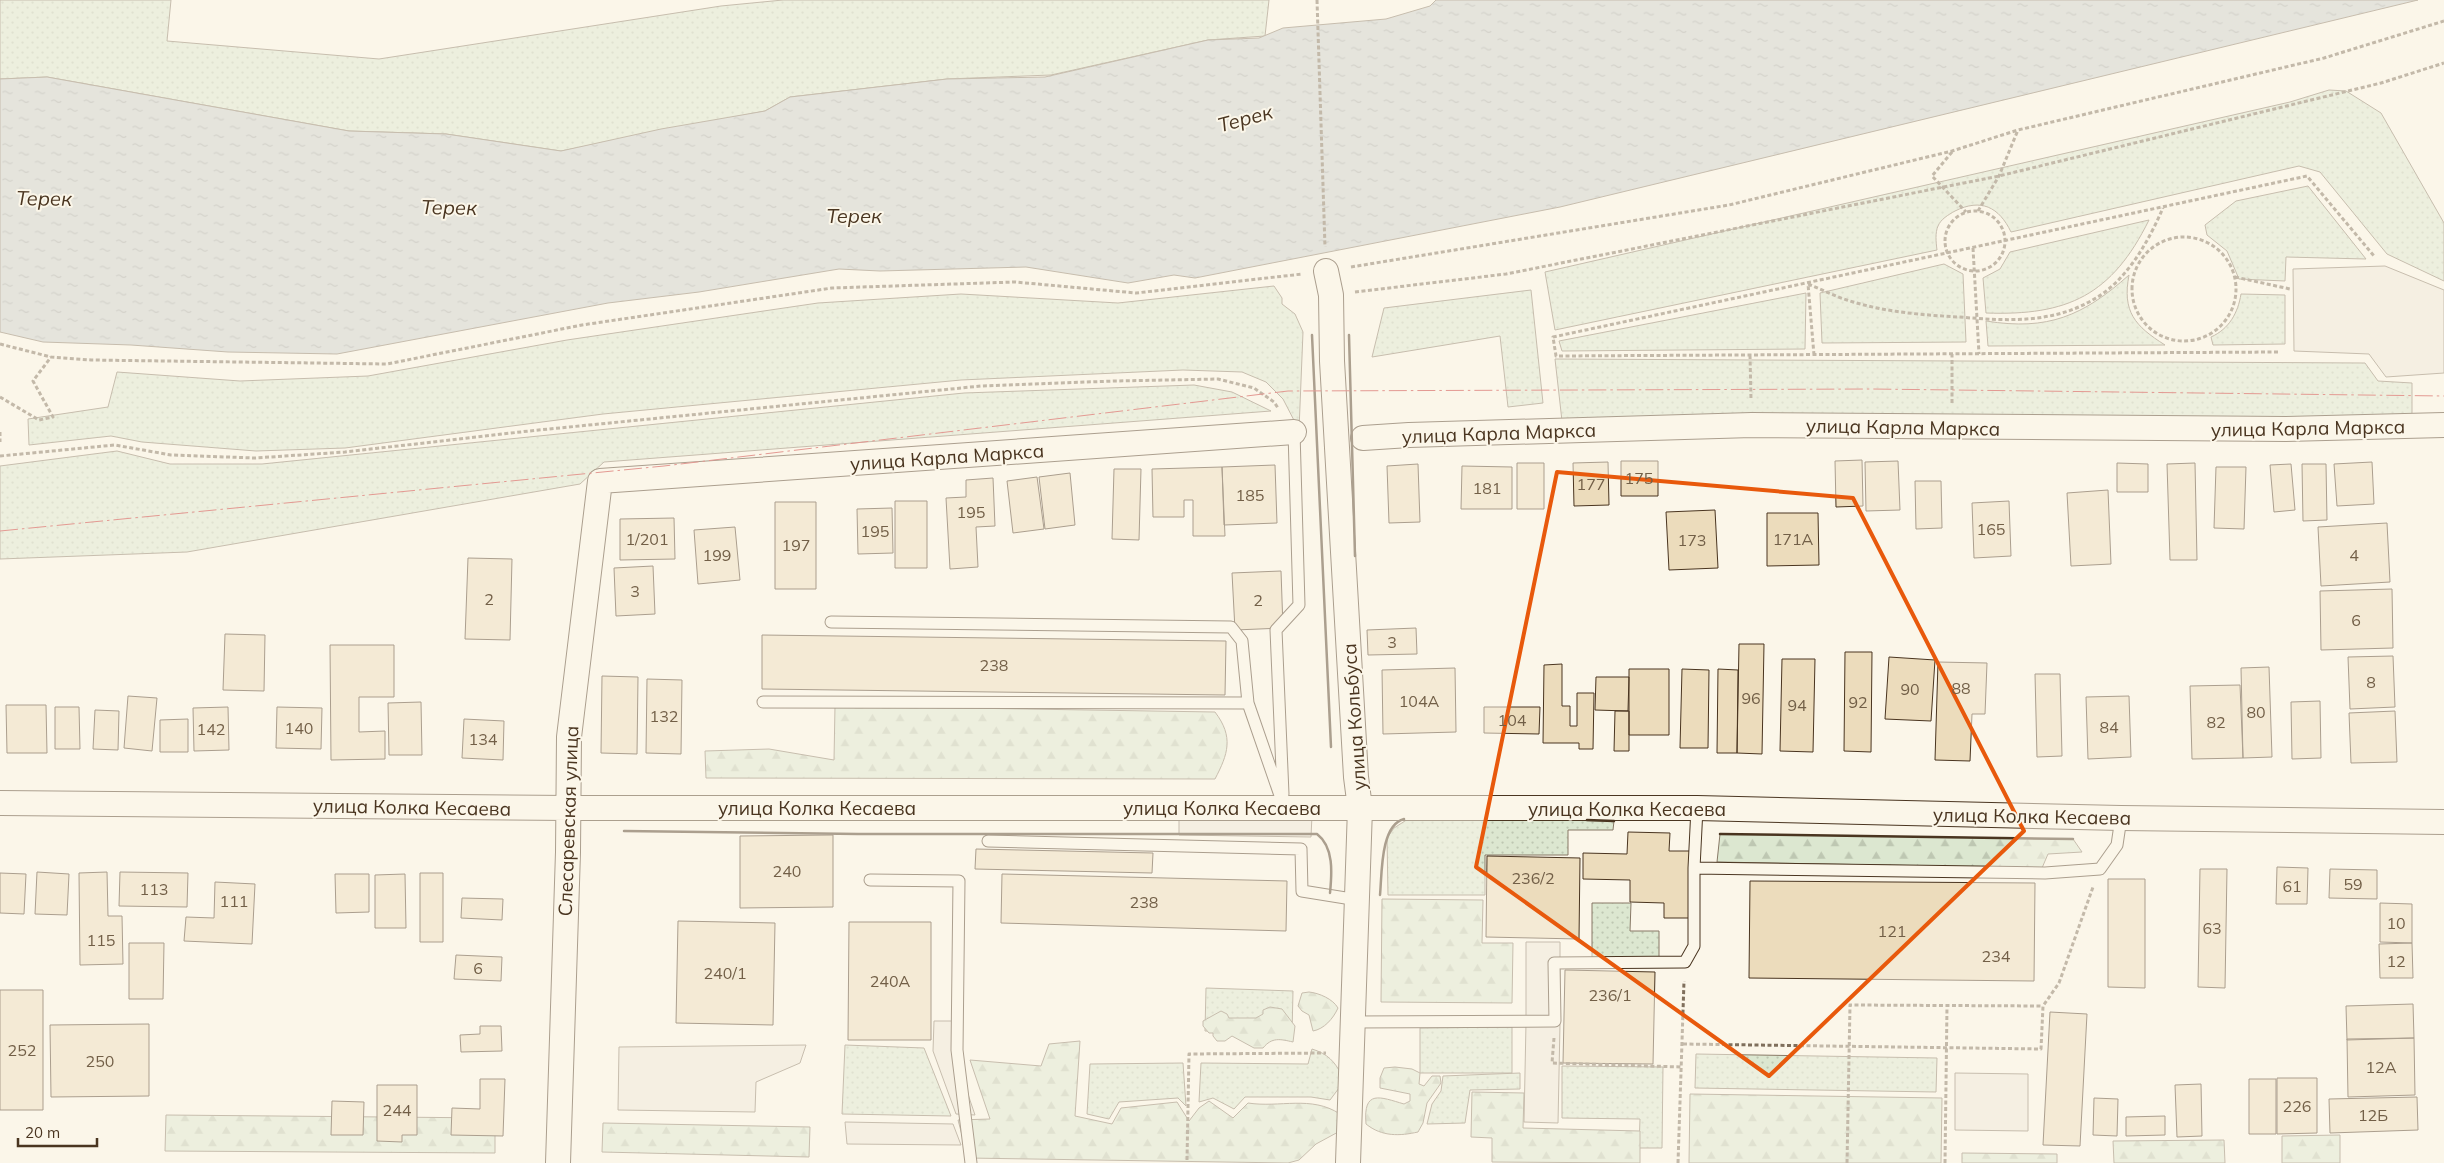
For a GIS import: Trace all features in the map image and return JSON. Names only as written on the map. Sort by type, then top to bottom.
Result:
[{"type":"street","name":"улица Кольбуса","points":[[1326,271],[1331,295],[1332,361],[1356,777],[1360,808],[1348,1163]]},
{"type":"street","name":"улица Карла Маркса","points":[[1363,438],[1409,435],[1752,426],[1952,429],[2286,429],[2444,425]]},
{"type":"street","name":"улица Карла Маркса","points":[[600,481],[1294,432]]},
{"type":"street","name":"Слесаревская улица","points":[[558,1163],[569,808],[569,737],[600,481]]},
{"type":"street","name":"улица Колка Кесаева","points":[[0,803],[569,808],[1697,808],[2121,818],[2444,822]]},
{"type":"lane","points":[[1284,807],[1276,630],[1299,605],[1294,432]]},
{"type":"lane","points":[[831,622],[1231,627],[1242,641],[1248,703],[1284,807]]},
{"type":"lane","points":[[763,702],[1248,703]]},
{"type":"lane","points":[[1354,1022],[1555,1021],[1554,963],[1685,962],[1694,946],[1694,868],[1697,808]]},
{"type":"lane","points":[[1694,868],[2045,873],[2100,869],[2117,845],[2121,818]]},
{"type":"lane","points":[[988,841],[1301,849],[1302,891],[1358,900]]},
{"type":"lane","points":[[870,880],[959,881],[958,1050],[971,1163]]},
{"type":"path","points":[[1317,0],[1326,271]]},
{"type":"path","points":[[0,344],[51,358],[387,364],[582,325],[832,288],[1015,282],[1136,293],[1326,271],[1729,205],[1952,151],[2018,130],[2324,58],[2444,21]]},
{"type":"path","points":[[1331,295],[1506,274],[1999,176],[2381,83],[2444,63]]},
{"type":"path","points":[[1978,211],[1999,176],[2018,130]]},
{"type":"path","points":[[1952,151],[1932,176],[1966,212]]},
{"type":"path","points":[[2278,352],[1556,356],[1553,337],[2307,176],[2374,256]]},
{"type":"path","points":[[1808,284],[1846,300],[1930,316],[2001,321],[2040,318],[2075,310],[2098,297],[2120,278],[2153,231],[2163,207]]},
{"type":"path","points":[[1978,211],[1994,218],[2000,225],[2005,241],[1999,259],[1983,270],[1974,271],[1958,266],[1947,253],[1945,243],[1950,224],[1966,212],[1978,211]]},
{"type":"path","points":[[2182,236],[2200,239],[2216,247],[2228,261],[2235,277],[2236,296],[2230,313],[2219,327],[2204,337],[2186,341],[2168,338],[2152,330],[2140,316],[2133,300],[2132,282],[2138,264],[2149,250],[2165,240],[2182,236]]},
{"type":"path","points":[[1973,248],[1979,354]]},
{"type":"path","points":[[2133,261],[2138,264]]},
{"type":"path","points":[[2235,277],[2290,289]]},
{"type":"path","points":[[1808,284],[1814,355]]},
{"type":"path","points":[[1952,354],[1952,429]]},
{"type":"path","points":[[1750,355],[1752,426]]},
{"type":"path","points":[[0,397],[39,420],[53,417],[33,381],[51,358]]},
{"type":"path","points":[[0,456],[115,445],[171,455],[273,457],[345,452],[530,430],[981,386],[1218,379],[1254,388],[1274,402],[1294,432]]},
{"type":"path","points":[[0,432],[0,442]]},
{"type":"path","points":[[1683,1044],[2041,1049],[2043,1006],[2059,983],[2100,869]]},
{"type":"path","points":[[1678,1163],[1685,962]]},
{"type":"path","points":[[1847,1163],[1850,1005],[2043,1006]]},
{"type":"path","points":[[1945,1163],[1947,1006]]},
{"type":"path","points":[[1555,1021],[1552,1063],[1682,1067]]},
{"type":"path","points":[[1187,1160],[1189,1054],[1332,1053]]},
{"type":"highlighted area","points":[[1557,472],[1853,498],[2024,831],[1769,1076],[1476,867]]},
{"type":"green space","points":[[0,0],[171,0],[167,41],[379,59],[721,6],[783,0],[1269,0],[1265,36],[1208,40],[1051,75],[947,79],[790,97],[765,111],[561,151],[446,134],[349,131],[47,77],[0,79]]},
{"type":"green space","points":[[2329,90],[2346,91],[2381,113],[2444,223],[2444,281],[2387,254],[2320,172],[2299,166],[2011,232],[2001,216],[1995,211],[1981,205],[1973,205],[1955,211],[1939,224],[1936,235],[1937,250],[1555,330],[1545,272],[2290,102]]},
{"type":"green space","points":[[2308,186],[2366,259],[2286,257],[2285,281],[2239,279],[2227,251],[2207,235],[2205,225],[2236,201]]},
{"type":"green space","points":[[2149,220],[2135,246],[2119,267],[2103,283],[2084,296],[2064,305],[2041,310],[2015,313],[1986,313],[1983,278],[2000,269],[2010,252]]},
{"type":"green space","points":[[1944,264],[1963,274],[1966,342],[1822,343],[1820,293]]},
{"type":"green space","points":[[2129,275],[2127,299],[2133,317],[2146,331],[2165,345],[1988,346],[1986,321],[2028,324],[2064,317],[2096,301]]},
{"type":"green space","points":[[1274,286],[1282,298],[1282,304],[1295,314],[1303,332],[1299,430],[1283,399],[1266,382],[1242,372],[1183,370],[961,380],[603,414],[345,448],[256,451],[142,442],[111,436],[29,445],[28,419],[108,407],[117,372],[240,381],[368,376],[567,340],[818,303],[961,294],[1118,303]]},
{"type":"green space","points":[[1531,290],[1543,403],[1508,407],[1500,336],[1372,357],[1384,308]]},
{"type":"green space","points":[[1806,293],[1805,349],[1562,351],[1559,341]]},
{"type":"green space","points":[[2241,294],[2285,295],[2285,344],[2213,345],[2211,337],[2223,330],[2232,320],[2238,308]]},
{"type":"green space","points":[[1555,359],[2365,363],[2378,381],[2412,383],[2412,418],[1562,421]]},
{"type":"green space","points":[[1194,385],[1232,392],[1271,411],[604,462],[580,484],[187,552],[0,559],[0,466],[117,451],[170,464],[262,464],[964,393]]},
{"type":"green space","points":[[835,706],[1215,712],[1225,730],[1227,746],[1223,762],[1215,779],[706,778],[705,751],[769,749],[834,760]]},
{"type":"green space","points":[[1408,819],[1614,821],[1613,830],[1568,830],[1568,855],[1485,855],[1485,895],[1388,895],[1387,838],[1394,828]]},
{"type":"green space","points":[[1720,834],[2073,839],[2082,852],[2048,854],[2042,868],[1717,862]]},
{"type":"green space","points":[[1382,899],[1483,900],[1482,943],[1513,943],[1512,1003],[1381,1002]]},
{"type":"green space","points":[[1592,903],[1631,903],[1630,931],[1659,931],[1659,960],[1592,961]]},
{"type":"green space","points":[[1206,988],[1293,991],[1292,1034],[1205,1031]]},
{"type":"green space","points":[[1309,992],[1325,997],[1338,1008],[1328,1023],[1313,1031],[1309,1015],[1298,1006],[1302,993]]},
{"type":"green space","points":[[1270,1007],[1282,1009],[1295,1026],[1293,1042],[1273,1040],[1263,1048],[1254,1048],[1232,1036],[1225,1041],[1217,1041],[1213,1033],[1209,1033],[1203,1026],[1203,1021],[1221,1011],[1227,1014],[1229,1018],[1256,1018],[1263,1014],[1263,1010]]},
{"type":"green space","points":[[1512,1027],[1512,1073],[1420,1073],[1420,1028]]},
{"type":"green space","points":[[1080,1041],[1075,1116],[1112,1124],[1121,1108],[1177,1102],[1189,1121],[1199,1108],[1209,1101],[1233,1118],[1248,1103],[1307,1103],[1329,1108],[1340,1114],[1340,1131],[1316,1144],[1299,1160],[1288,1163],[968,1158],[958,1120],[990,1119],[970,1060],[1041,1066],[1049,1044]]},
{"type":"green space","points":[[845,1045],[924,1048],[951,1116],[842,1114]]},
{"type":"green space","points":[[1312,1049],[1330,1059],[1342,1075],[1339,1088],[1330,1100],[1311,1097],[1245,1097],[1234,1109],[1213,1098],[1199,1102],[1201,1063],[1308,1064]]},
{"type":"green space","points":[[1696,1054],[1937,1058],[1936,1092],[1695,1088]]},
{"type":"green space","points":[[1183,1063],[1186,1106],[1178,1098],[1119,1102],[1109,1119],[1087,1114],[1090,1064]]},
{"type":"green space","points":[[1562,1066],[1663,1067],[1662,1148],[1639,1148],[1640,1119],[1562,1118]]},
{"type":"green space","points":[[1384,1068],[1412,1069],[1420,1073],[1419,1084],[1424,1086],[1432,1076],[1440,1076],[1441,1083],[1427,1103],[1423,1123],[1418,1132],[1391,1134],[1378,1131],[1366,1124],[1367,1105],[1370,1100],[1381,1098],[1404,1104],[1410,1101],[1410,1094],[1380,1088],[1380,1078]]},
{"type":"green space","points":[[1520,1073],[1520,1089],[1470,1090],[1465,1123],[1427,1124],[1432,1104],[1441,1091],[1443,1076]]},
{"type":"green space","points":[[1472,1092],[1524,1093],[1523,1128],[1640,1131],[1640,1163],[1492,1162],[1492,1138],[1471,1137]]},
{"type":"green space","points":[[1690,1094],[1942,1098],[1941,1163],[1689,1163]]},
{"type":"green space","points":[[166,1115],[495,1118],[495,1153],[165,1151]]},
{"type":"green space","points":[[603,1123],[810,1127],[809,1157],[602,1152]]},
{"type":"green space","points":[[2340,1135],[2340,1163],[2282,1163],[2282,1136]]},
{"type":"green space","points":[[2224,1140],[2225,1163],[2114,1163],[2113,1141]]},
{"type":"green space","points":[[1962,1153],[2057,1154],[2057,1163],[1962,1163]]},
{"type":"shaded area","points":[[2385,266],[2444,290],[2444,373],[2386,377],[2369,354],[2294,351],[2293,269]]},
{"type":"shaded area","points":[[1179,813],[1312,815],[1311,837],[1179,835]]},
{"type":"shaded area","points":[[1526,942],[1560,942],[1560,1018],[1526,1018]]},
{"type":"shaded area","points":[[934,1021],[954,1021],[953,1050],[975,1115],[956,1114],[933,1051]]},
{"type":"shaded area","points":[[1526,1023],[1560,1024],[1558,1123],[1524,1122]]},
{"type":"shaded area","points":[[806,1045],[800,1063],[756,1082],[755,1112],[618,1110],[619,1047]]},
{"type":"shaded area","points":[[1955,1073],[2028,1074],[2028,1131],[1955,1130]]},
{"type":"shaded area","points":[[845,1122],[953,1124],[961,1145],[847,1144]]},
{"type":"water","name":"Терек","points":[[1436,0],[2418,0],[1560,207],[1195,278],[1174,275],[1128,283],[1026,267],[880,271],[839,269],[699,292],[608,303],[337,354],[228,352],[131,345],[43,342],[0,332],[0,79],[47,77],[349,131],[446,134],[561,151],[661,129],[765,111],[790,97],[947,79],[1045,77],[1208,40],[1259,38],[1283,28],[1386,19],[1430,6]]},
{"type":"building","points":[[1862,460],[1863,506],[1836,507],[1835,461]]},
{"type":"building","points":[[1621,461],[1658,461],[1658,496],[1621,496]]},
{"type":"building","points":[[1898,461],[1900,510],[1866,511],[1865,462]]},
{"type":"building","points":[[1608,462],[1609,505],[1574,506],[1573,463]]},
{"type":"building","points":[[2372,462],[2374,504],[2337,506],[2334,464]]},
{"type":"building","points":[[1517,463],[1544,463],[1544,509],[1517,509]]},
{"type":"building","points":[[2117,463],[2148,464],[2148,492],[2117,492]]},
{"type":"building","points":[[2195,463],[2197,560],[2170,560],[2167,464]]},
{"type":"building","points":[[1418,464],[1420,522],[1389,523],[1387,466]]},
{"type":"building","points":[[2291,464],[2295,510],[2274,512],[2270,465]]},
{"type":"building","points":[[2302,464],[2326,464],[2327,520],[2303,521]]},
{"type":"building","points":[[1275,465],[1277,523],[1224,525],[1222,467]]},
{"type":"building","points":[[1462,466],[1512,467],[1512,509],[1461,509]]},
{"type":"building","points":[[1222,467],[1225,536],[1193,536],[1193,500],[1184,500],[1184,517],[1153,517],[1152,469]]},
{"type":"building","points":[[2216,467],[2246,467],[2244,529],[2214,528]]},
{"type":"building","points":[[1114,469],[1141,469],[1139,540],[1112,539]]},
{"type":"building","points":[[1070,473],[1075,525],[1045,529],[1039,477]]},
{"type":"building","points":[[1037,477],[1044,529],[1013,533],[1007,481]]},
{"type":"building","points":[[993,478],[995,526],[976,527],[978,567],[950,569],[946,498],[966,497],[966,480]]},
{"type":"building","points":[[1915,481],[1941,481],[1942,528],[1916,529]]},
{"type":"building","points":[[2108,490],[2111,564],[2071,566],[2067,493]]},
{"type":"building","points":[[895,501],[927,501],[927,568],[895,568]]},
{"type":"building","points":[[2009,501],[2011,556],[1974,558],[1972,503]]},
{"type":"building","points":[[775,502],[816,502],[816,589],[775,589]]},
{"type":"building","points":[[892,508],[893,553],[858,554],[857,509]]},
{"type":"building","points":[[1715,510],[1718,568],[1669,570],[1666,512]]},
{"type":"building","points":[[1767,513],[1818,513],[1819,565],[1767,566]]},
{"type":"building","points":[[674,518],[675,559],[620,560],[620,519]]},
{"type":"building","points":[[2387,523],[2390,582],[2321,586],[2318,527]]},
{"type":"building","points":[[735,527],[740,580],[698,584],[694,530]]},
{"type":"building","points":[[468,558],[512,559],[510,640],[465,639]]},
{"type":"building","points":[[653,566],[655,614],[616,616],[614,568]]},
{"type":"building","points":[[1281,571],[1283,628],[1235,630],[1232,573]]},
{"type":"building","points":[[2392,589],[2393,648],[2321,650],[2320,591]]},
{"type":"building","points":[[1416,628],[1417,654],[1368,655],[1367,630]]},
{"type":"building","points":[[225,634],[265,635],[264,691],[223,690]]},
{"type":"building","points":[[762,635],[1226,641],[1225,695],[762,689]]},
{"type":"building","points":[[1739,644],[1764,644],[1762,754],[1737,753]]},
{"type":"building","points":[[330,645],[394,645],[394,697],[359,697],[359,732],[385,731],[385,759],[331,760]]},
{"type":"building","points":[[1845,652],[1872,652],[1871,752],[1844,751]]},
{"type":"building","points":[[2393,656],[2395,707],[2350,709],[2348,657]]},
{"type":"building","points":[[1889,657],[1935,660],[1931,721],[1885,719]]},
{"type":"building","points":[[1782,659],[1815,659],[1813,752],[1780,751]]},
{"type":"building","points":[[1938,662],[1987,663],[1985,714],[1972,714],[1970,761],[1935,760]]},
{"type":"building","points":[[1562,664],[1562,706],[1570,706],[1570,726],[1577,726],[1577,693],[1594,693],[1593,749],[1579,749],[1579,743],[1543,743],[1544,665]]},
{"type":"building","points":[[2269,667],[2272,757],[2243,758],[2241,668]]},
{"type":"building","points":[[1455,668],[1456,732],[1383,734],[1382,670]]},
{"type":"building","points":[[1629,669],[1669,669],[1669,735],[1629,735]]},
{"type":"building","points":[[1682,669],[1709,670],[1708,748],[1680,748]]},
{"type":"building","points":[[1718,669],[1738,670],[1737,753],[1717,753]]},
{"type":"building","points":[[2035,674],[2060,674],[2062,756],[2037,757]]},
{"type":"building","points":[[602,676],[638,677],[637,754],[601,753]]},
{"type":"building","points":[[1596,677],[1629,677],[1628,711],[1595,710]]},
{"type":"building","points":[[647,679],[682,680],[681,754],[646,753]]},
{"type":"building","points":[[2240,685],[2243,758],[2192,759],[2190,686]]},
{"type":"building","points":[[128,696],[157,698],[152,751],[124,748]]},
{"type":"building","points":[[2129,696],[2131,757],[2088,759],[2086,697]]},
{"type":"building","points":[[2320,701],[2321,758],[2292,759],[2291,702]]},
{"type":"building","points":[[421,702],[422,755],[389,755],[388,703]]},
{"type":"building","points":[[6,705],[46,705],[47,753],[7,753]]},
{"type":"building","points":[[55,707],[79,707],[80,749],[55,749]]},
{"type":"building","points":[[228,707],[229,750],[194,751],[193,708]]},
{"type":"building","points":[[277,707],[322,708],[321,749],[276,748]]},
{"type":"building","points":[[1484,707],[1540,707],[1539,734],[1484,733]]},
{"type":"building","points":[[95,710],[119,711],[118,750],[93,749]]},
{"type":"building","points":[[1615,711],[1629,711],[1629,751],[1614,751]]},
{"type":"building","points":[[2395,711],[2397,762],[2351,763],[2349,713]]},
{"type":"building","points":[[188,719],[188,752],[160,752],[160,720]]},
{"type":"building","points":[[464,719],[504,721],[503,760],[462,758]]},
{"type":"building","points":[[1628,832],[1670,833],[1669,851],[1693,851],[1691,918],[1664,918],[1664,903],[1630,902],[1630,880],[1583,879],[1583,853],[1627,854]]},
{"type":"building","points":[[833,835],[833,907],[740,908],[740,836]]},
{"type":"building","points":[[976,849],[1153,853],[1152,873],[975,869]]},
{"type":"building","points":[[1487,856],[1580,858],[1579,939],[1486,937]]},
{"type":"building","points":[[2277,867],[2308,868],[2307,904],[2276,904]]},
{"type":"building","points":[[2200,869],[2227,869],[2225,988],[2198,987]]},
{"type":"building","points":[[2330,869],[2377,870],[2377,899],[2329,898]]},
{"type":"building","points":[[37,872],[69,874],[67,915],[35,914]]},
{"type":"building","points":[[107,872],[108,916],[122,916],[123,964],[80,965],[79,873]]},
{"type":"building","points":[[120,872],[188,873],[187,907],[119,906]]},
{"type":"building","points":[[0,873],[26,874],[24,914],[0,913]]},
{"type":"building","points":[[420,873],[443,873],[443,942],[420,942]]},
{"type":"building","points":[[335,874],[369,874],[369,912],[336,913]]},
{"type":"building","points":[[405,874],[406,928],[375,928],[375,875]]},
{"type":"building","points":[[1002,874],[1287,881],[1286,931],[1001,923]]},
{"type":"building","points":[[2108,879],[2145,879],[2145,988],[2108,987]]},
{"type":"building","points":[[1750,881],[2035,883],[2034,981],[1749,978]]},
{"type":"building","points":[[215,882],[255,884],[252,944],[184,941],[186,917],[214,918]]},
{"type":"building","points":[[462,898],[503,899],[502,920],[461,918]]},
{"type":"building","points":[[2380,903],[2412,904],[2412,943],[2380,942]]},
{"type":"building","points":[[678,921],[775,923],[773,1025],[676,1023]]},
{"type":"building","points":[[849,922],[931,922],[931,1040],[848,1040]]},
{"type":"building","points":[[129,943],[164,943],[163,999],[129,999]]},
{"type":"building","points":[[2412,943],[2413,978],[2380,978],[2379,944]]},
{"type":"building","points":[[456,955],[502,957],[501,981],[454,979]]},
{"type":"building","points":[[1565,970],[1655,972],[1653,1064],[1563,1063]]},
{"type":"building","points":[[0,990],[43,990],[43,1110],[0,1110]]},
{"type":"building","points":[[2413,1004],[2414,1038],[2347,1040],[2346,1006]]},
{"type":"building","points":[[2050,1012],[2087,1014],[2080,1146],[2043,1145]]},
{"type":"building","points":[[149,1024],[149,1096],[51,1097],[50,1025]]},
{"type":"building","points":[[480,1026],[501,1026],[502,1051],[461,1052],[460,1035],[480,1034]]},
{"type":"building","points":[[2414,1038],[2415,1095],[2348,1097],[2347,1039]]},
{"type":"building","points":[[2277,1078],[2317,1078],[2317,1133],[2277,1134]]},
{"type":"building","points":[[480,1079],[505,1079],[503,1136],[451,1135],[452,1108],[480,1109]]},
{"type":"building","points":[[2249,1079],[2276,1079],[2276,1134],[2249,1134]]},
{"type":"building","points":[[2201,1084],[2202,1136],[2177,1137],[2175,1085]]},
{"type":"building","points":[[377,1085],[417,1085],[417,1135],[402,1135],[402,1142],[377,1141]]},
{"type":"building","points":[[2417,1097],[2418,1130],[2330,1133],[2329,1099]]},
{"type":"building","points":[[2094,1098],[2118,1099],[2117,1136],[2093,1135]]},
{"type":"building","points":[[332,1101],[364,1102],[363,1135],[331,1135]]},
{"type":"building","points":[[2165,1116],[2165,1135],[2126,1136],[2126,1117]]},
{"type":"wall","points":[[1312,335],[1331,747]]},
{"type":"wall","points":[[1349,335],[1355,556]]},
{"type":"wall","points":[[1380,895],[1386,840],[1396,823],[1404,819]]},
{"type":"wall","points":[[1587,820],[1614,821]]},
{"type":"wall","points":[[624,831],[858,834],[1317,834],[1323,839],[1331,861],[1330,893]]},
{"type":"wall","points":[[1720,834],[2073,839]]},
{"type":"power","points":[[0,531],[664,466],[1288,391],[1872,389],[2444,396]]}]
